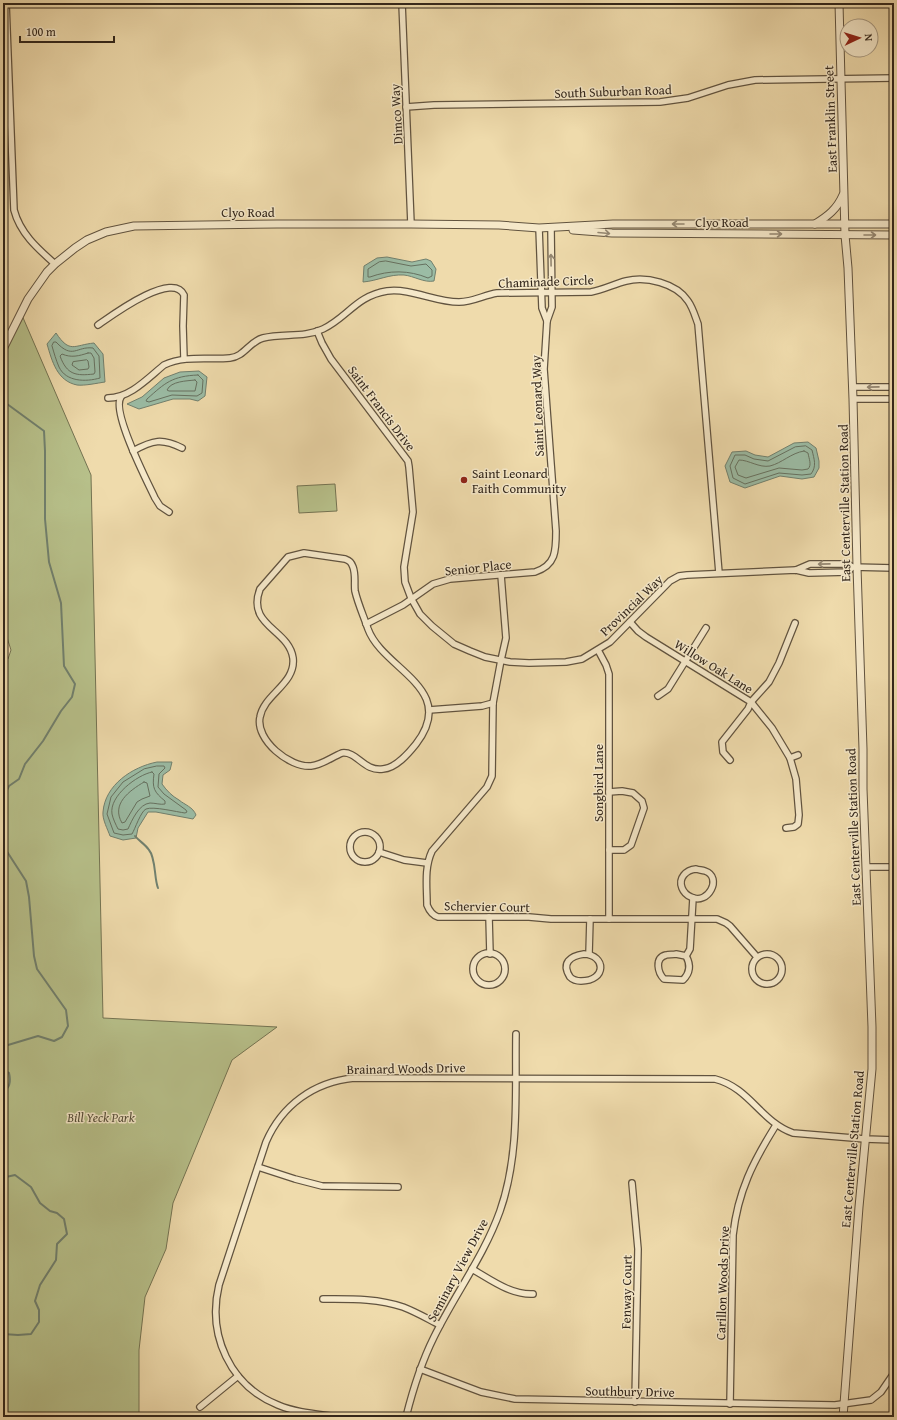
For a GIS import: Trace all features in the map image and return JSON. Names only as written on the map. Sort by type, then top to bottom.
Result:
[{"type":"street","points":[[6,3],[14,201],[17,220],[29,239],[55,264]]},
{"type":"street","name":"Dimco Way","points":[[402,3],[411,224]]},
{"type":"street","name":"East Franklin Street","points":[[839,3],[845,235]]},
{"type":"street","name":"South Suburban Road","points":[[406,107],[434,105],[660,102],[688,98],[728,85],[755,80],[894,78]]},
{"type":"street","points":[[3,98],[10,98]]},
{"type":"street","points":[[815,224],[828,217],[840,202],[844,191]]},
{"type":"street","name":"Clyo Road","points":[[3,349],[28,299],[40,281],[55,264],[87,240],[106,232],[134,226],[411,224],[499,225],[551,228],[612,224],[894,224]]},
{"type":"street","name":"Saint Leonard Way","points":[[539,228],[542,308],[547,320]]},
{"type":"street","name":"Clyo Road","points":[[551,228],[612,233],[894,235]]},
{"type":"street","name":"Saint Leonard Way","points":[[551,228],[552,307],[547,320],[544,369],[556,546],[555,555],[551,561]]},
{"type":"street","name":"East Centerville Station Road","points":[[843,1417],[872,1069],[872,1027],[854,567],[853,388],[848,268],[845,235]]},
{"type":"street","name":"Chaminade Circle","points":[[108,398],[121,397],[164,365],[176,360],[232,358],[241,354],[256,341],[263,338],[300,335],[317,331],[334,322],[352,306],[364,298],[375,294],[389,291],[402,291],[460,302],[470,301],[487,294],[552,291],[598,291],[627,281],[638,279],[653,280],[678,291],[687,300],[694,312],[699,333],[719,573]]},
{"type":"street","points":[[98,325],[144,295],[164,288],[178,288],[184,295],[184,359]]},
{"type":"street","name":"Saint Francis Drive","points":[[317,331],[331,359],[408,461],[410,467],[413,512],[404,567],[405,582],[411,598]]},
{"type":"street","points":[[853,388],[894,387]]},
{"type":"street","points":[[121,397],[118,404],[123,424],[133,451],[155,498],[160,506],[169,512]]},
{"type":"street","points":[[853,399],[894,399]]},
{"type":"street","points":[[133,451],[152,442],[159,441],[172,442],[182,448]]},
{"type":"street","points":[[296,554],[310,554],[345,559],[351,562],[354,569],[355,590],[366,624],[374,640],[421,689],[425,696],[429,710],[424,733],[417,743],[398,762],[382,770],[370,768],[345,752],[318,764],[305,766],[297,765],[284,758],[265,740],[260,728],[259,718],[266,703],[288,679],[293,667],[293,660],[287,644],[262,618],[257,602],[260,589],[288,557],[296,554]]},
{"type":"street","name":"Senior Place","points":[[366,624],[403,605],[411,598],[434,584],[450,578],[535,572],[542,570],[551,561]]},
{"type":"street","points":[[854,567],[894,568]]},
{"type":"street","name":"Provincial Way","points":[[411,598],[420,614],[454,644],[485,657],[510,662],[566,662],[582,659],[610,642],[670,581],[679,576],[688,574],[796,570],[809,573],[848,572],[854,567]]},
{"type":"street","name":"Schervier Court","points":[[501,575],[506,638],[493,703],[493,769],[490,782],[432,851],[428,863],[426,879],[427,905],[431,913],[438,917],[716,920],[726,923],[757,957]]},
{"type":"street","name":"Willow Oak Lane","points":[[630,622],[646,637],[751,702],[772,728],[790,758],[796,779],[800,816],[798,824],[794,827],[786,828]]},
{"type":"street","points":[[730,760],[723,752],[722,742],[748,709],[751,702],[769,682],[779,663],[795,623]]},
{"type":"street","points":[[658,696],[668,689],[706,628]]},
{"type":"street","name":"Songbird Lane","points":[[598,650],[609,674],[609,919]]},
{"type":"street","points":[[429,710],[482,706],[493,703]]},
{"type":"street","points":[[790,758],[798,755]]},
{"type":"street","points":[[609,792],[622,791],[633,793],[642,800],[644,808],[632,845],[624,850],[609,850]]},
{"type":"street","points":[[360,832],[368,832],[376,836],[380,844],[379,852],[374,859],[365,862],[357,860],[353,857],[349,849],[356,834],[360,832]]},
{"type":"street","points":[[379,852],[404,860],[428,863]]},
{"type":"street","points":[[866,867],[894,867]]},
{"type":"street","points":[[691,870],[705,871],[712,876],[713,887],[705,897],[692,898],[683,890],[681,885],[682,877],[685,873],[691,870]]},
{"type":"street","points":[[686,956],[690,949],[692,898]]},
{"type":"street","points":[[489,917],[490,954]]},
{"type":"street","points":[[589,954],[590,919]]},
{"type":"street","points":[[490,954],[502,960],[504,964],[503,977],[497,983],[481,983],[473,973],[474,965],[478,958],[482,955],[490,954]]},
{"type":"street","points":[[589,954],[599,963],[600,972],[598,975],[592,980],[588,981],[577,981],[572,979],[566,968],[569,960],[576,955],[589,954]]},
{"type":"street","points":[[676,954],[686,956],[690,969],[689,973],[683,980],[664,979],[660,975],[658,966],[661,958],[665,955],[676,954]]},
{"type":"street","points":[[770,954],[774,955],[780,962],[782,966],[781,975],[775,982],[765,984],[756,980],[753,976],[752,966],[757,957],[770,954]]},
{"type":"street","name":"Seminary View Drive","points":[[406,1417],[426,1353],[440,1325],[487,1242],[495,1223],[508,1182],[515,1140],[516,1034]]},
{"type":"street","name":"Brainard Woods Drive","points":[[338,1417],[297,1411],[278,1405],[257,1394],[238,1376],[224,1353],[219,1340],[215,1320],[215,1309],[219,1285],[270,1133],[283,1114],[302,1096],[312,1090],[332,1082],[354,1078],[715,1079],[724,1081],[740,1090],[776,1125],[786,1130],[799,1134],[894,1140]]},
{"type":"street","name":"Carillon Woods Drive","points":[[730,1404],[735,1219],[743,1189],[752,1165],[776,1125]]},
{"type":"street","points":[[258,1167],[322,1186],[398,1187]]},
{"type":"street","name":"Fenway Court","points":[[632,1184],[638,1249],[635,1402]]},
{"type":"street","points":[[472,1269],[511,1291],[526,1295],[533,1294]]},
{"type":"street","points":[[323,1299],[355,1299],[385,1302],[413,1311],[440,1325]]},
{"type":"street","name":"Southbury Drive","points":[[420,1369],[481,1392],[515,1399],[834,1405],[866,1401],[877,1396],[894,1373]]},
{"type":"street","points":[[200,1407],[238,1376]]},
{"type":"green space","name":"Bill Yeck Park","points":[[21,313],[91,475],[103,1018],[277,1027],[232,1060],[173,1203],[166,1249],[145,1297],[139,1350],[139,1414],[141,1417],[3,1417],[3,663],[8,659],[11,650],[3,625],[3,349]]},
{"type":"green space","points":[[335,484],[337,511],[299,513],[297,486]]},
{"type":"water","points":[[387,257],[412,262],[426,259],[431,261],[436,269],[434,281],[426,281],[399,275],[363,282],[364,266],[377,258]]},
{"type":"water","points":[[56,333],[65,344],[69,346],[73,347],[94,343],[103,354],[105,382],[77,385],[70,383],[60,375],[53,363],[47,344]]},
{"type":"water","points":[[199,371],[207,377],[205,396],[198,401],[190,399],[173,399],[139,409],[127,404],[142,397],[164,378],[180,372]]},
{"type":"water","points":[[808,442],[816,448],[819,461],[819,468],[814,477],[802,479],[780,476],[745,488],[730,482],[725,466],[732,452],[746,451],[755,455],[768,457],[794,443]]},
{"type":"water","points":[[157,762],[172,762],[170,770],[163,775],[162,784],[172,795],[191,808],[196,815],[193,819],[156,812],[148,812],[138,828],[136,838],[123,840],[110,836],[104,821],[103,812],[105,802],[114,786],[129,773],[148,764]]},
{"type":"waterway","points":[[3,401],[44,431],[45,519],[49,562],[61,603],[64,666],[75,684],[72,697],[61,711],[43,741],[25,764],[19,779],[9,786],[3,798]]},
{"type":"waterway","points":[[135,836],[146,846],[153,858],[158,888]]},
{"type":"waterway","points":[[3,840],[6,850],[26,881],[29,897],[34,956],[37,969],[66,1010],[68,1026],[62,1037],[54,1041],[38,1036],[8,1045],[3,1049]]},
{"type":"waterway","points":[[3,1070],[9,1073],[10,1079],[9,1086],[3,1092]]},
{"type":"waterway","points":[[3,1185],[6,1177],[15,1175],[31,1187],[40,1203],[64,1219],[67,1234],[57,1244],[56,1260],[40,1285],[35,1301],[39,1310],[39,1322],[31,1334],[3,1334]]},
{"type":"place","name":"Saint Leonard Faith Community","points":[[464,480]]}]
